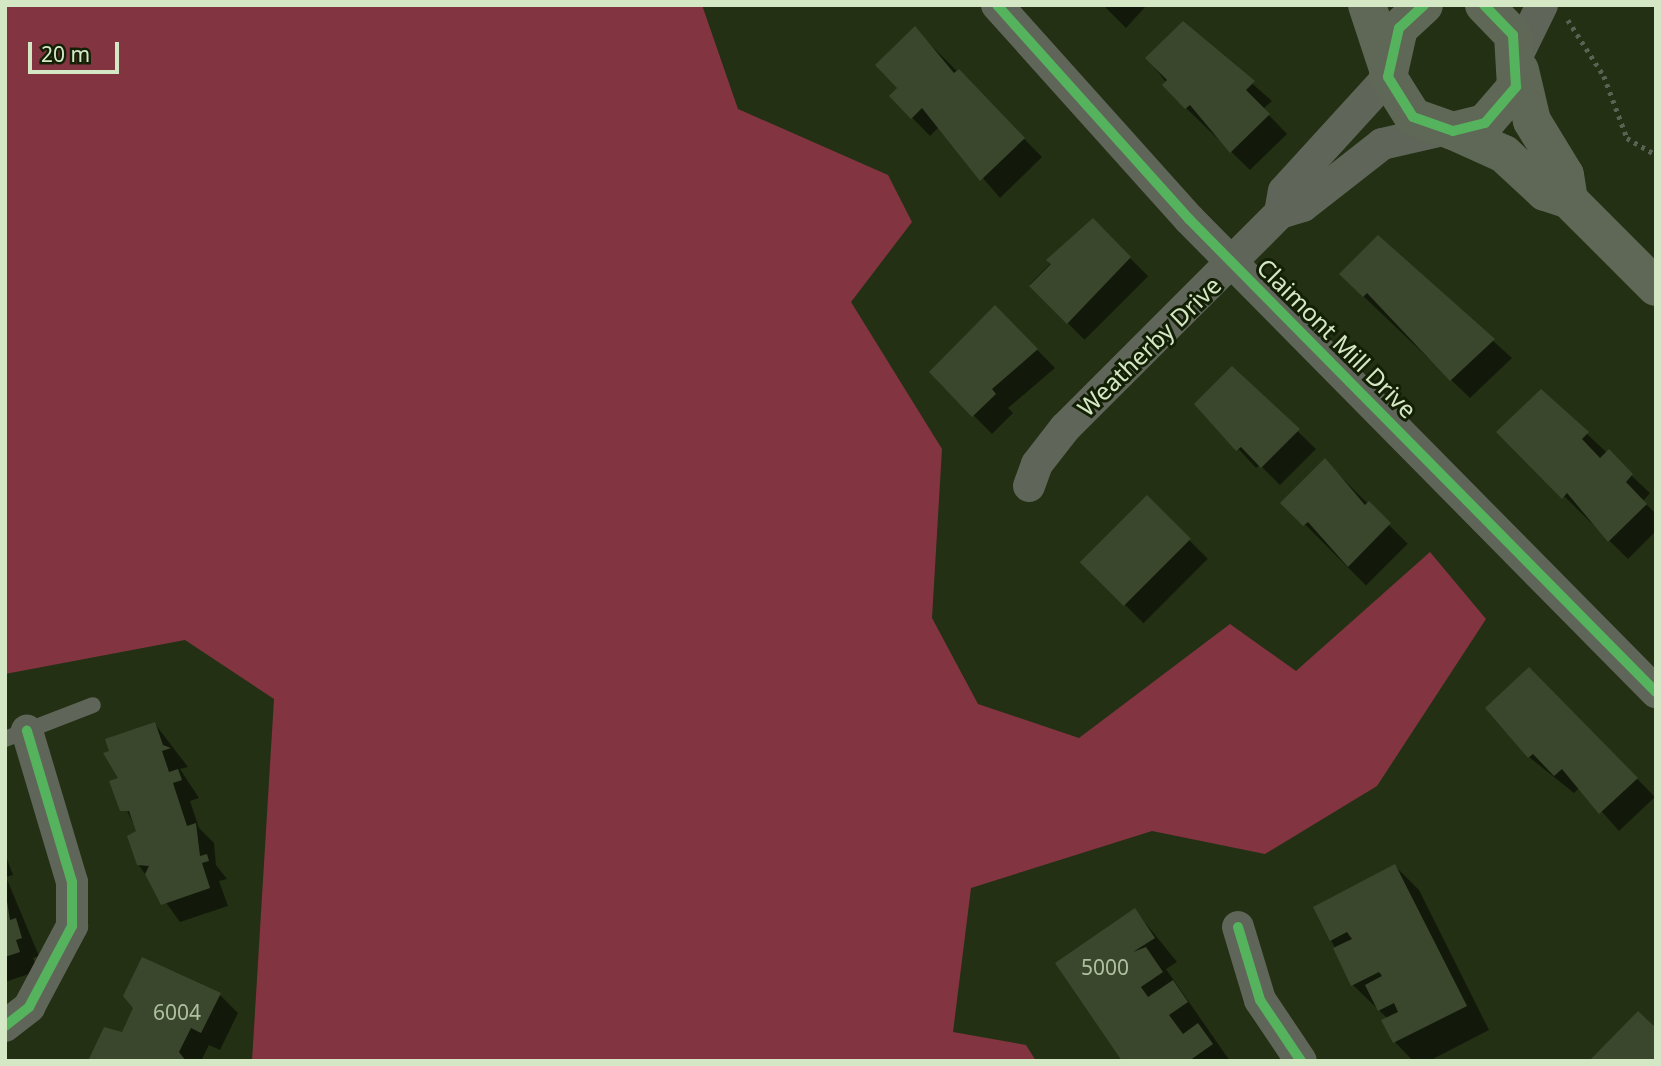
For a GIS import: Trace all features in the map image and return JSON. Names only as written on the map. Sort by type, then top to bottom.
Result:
[{"type":"street","name":"Claimont Mill Drive","points":[[997,5],[1233,264],[1656,692]]},
{"type":"street","points":[[1367,5],[1402,106],[1448,131],[1504,154],[1545,192],[1569,200],[1656,287]]},
{"type":"street","points":[[1388,71],[1399,28],[1424,5]]},
{"type":"street","points":[[1484,5],[1504,20],[1519,61],[1532,121],[1565,175],[1569,200]]},
{"type":"street","points":[[1448,131],[1498,114],[1519,61],[1551,10]]},
{"type":"street","name":"Weatherby Drive","points":[[1280,213],[1284,191],[1388,71]]},
{"type":"street","name":"Weatherby Drive","points":[[1030,486],[1037,464],[1065,428],[1233,264],[1280,213],[1303,206],[1382,144],[1448,131]]},
{"type":"street","points":[[5,1027],[29,1007],[72,926],[72,882],[16,735]]},
{"type":"street","points":[[1238,927],[1260,1000],[1301,1061]]},
{"type":"lane","points":[[16,735],[93,705]]},
{"type":"path","points":[[1551,10],[1597,60],[1627,138],[1656,155]]},
{"type":"shaded area","points":[[5,5],[702,5],[738,109],[888,175],[912,222],[851,302],[942,449],[932,618],[978,704],[1079,738],[1230,624],[1296,671],[1430,552],[1486,619],[1377,786],[1265,854],[1152,831],[971,888],[953,1032],[1026,1045],[1036,1061],[252,1061],[274,699],[185,640],[5,674]]},
{"type":"building","points":[[1183,21],[1255,81],[1246,90],[1270,114],[1230,153],[1190,105],[1185,109],[1162,85],[1167,80],[1145,58]]},
{"type":"building","points":[[915,26],[954,73],[959,69],[1025,138],[980,181],[922,108],[911,119],[889,96],[897,88],[875,65]]},
{"type":"building","points":[[1093,218],[1131,257],[1067,324],[1029,286],[1051,264],[1046,260]]},
{"type":"building","points":[[1378,235],[1495,339],[1450,381],[1367,293],[1363,297],[1339,274]]},
{"type":"building","points":[[995,305],[1038,349],[992,389],[996,394],[972,417],[929,372]]},
{"type":"building","points":[[1232,366],[1300,429],[1261,468],[1241,447],[1236,451],[1194,404]]},
{"type":"building","points":[[1541,389],[1589,432],[1582,439],[1600,458],[1609,449],[1633,474],[1626,482],[1647,504],[1608,542],[1567,493],[1562,499],[1496,432]]},
{"type":"building","points":[[1325,458],[1365,505],[1369,501],[1391,523],[1348,567],[1308,522],[1303,526],[1280,503]]},
{"type":"building","points":[[1147,495],[1191,539],[1124,606],[1080,562]]},
{"type":"building","points":[[1529,667],[1638,778],[1599,814],[1562,769],[1554,776],[1533,754],[1528,758],[1485,708]]},
{"type":"building","points":[[155,722],[163,745],[171,748],[162,751],[169,772],[178,769],[182,780],[173,783],[187,826],[196,823],[200,856],[207,854],[209,861],[202,863],[210,888],[161,905],[145,874],[149,866],[137,865],[127,836],[136,831],[129,811],[120,811],[109,781],[118,778],[103,753],[109,751],[105,739]]},
{"type":"building","points":[[1395,864],[1467,1006],[1393,1043],[1381,1020],[1398,1012],[1394,1003],[1378,1011],[1365,985],[1382,976],[1379,972],[1351,986],[1333,948],[1352,939],[1347,932],[1330,941],[1313,907]]},
{"type":"building","points":[[5,889],[10,920],[16,918],[22,938],[16,940],[20,952],[5,957]]},
{"type":"building","points":[[1135,908],[1155,938],[1133,952],[1146,947],[1163,972],[1141,987],[1148,997],[1173,980],[1188,1002],[1169,1015],[1183,1034],[1198,1023],[1213,1044],[1189,1061],[1122,1061],[1055,963]]},
{"type":"building","points":[[142,957],[221,993],[201,1033],[191,1028],[179,1052],[186,1061],[88,1061],[104,1027],[122,1032],[133,1008],[123,996]]},
{"type":"building","points":[[1638,1011],[1656,1028],[1656,1061],[1589,1061]]},
{"type":"cycle path","points":[[997,5],[1189,219],[1656,692]]},
{"type":"cycle path","points":[[1424,5],[1399,28],[1388,77],[1413,117],[1453,131],[1485,123],[1516,87],[1513,35],[1484,5]]},
{"type":"cycle path","points":[[5,1026],[29,1007],[72,926],[72,882],[27,731]]},
{"type":"cycle path","points":[[1238,927],[1260,1000],[1301,1061]]}]
